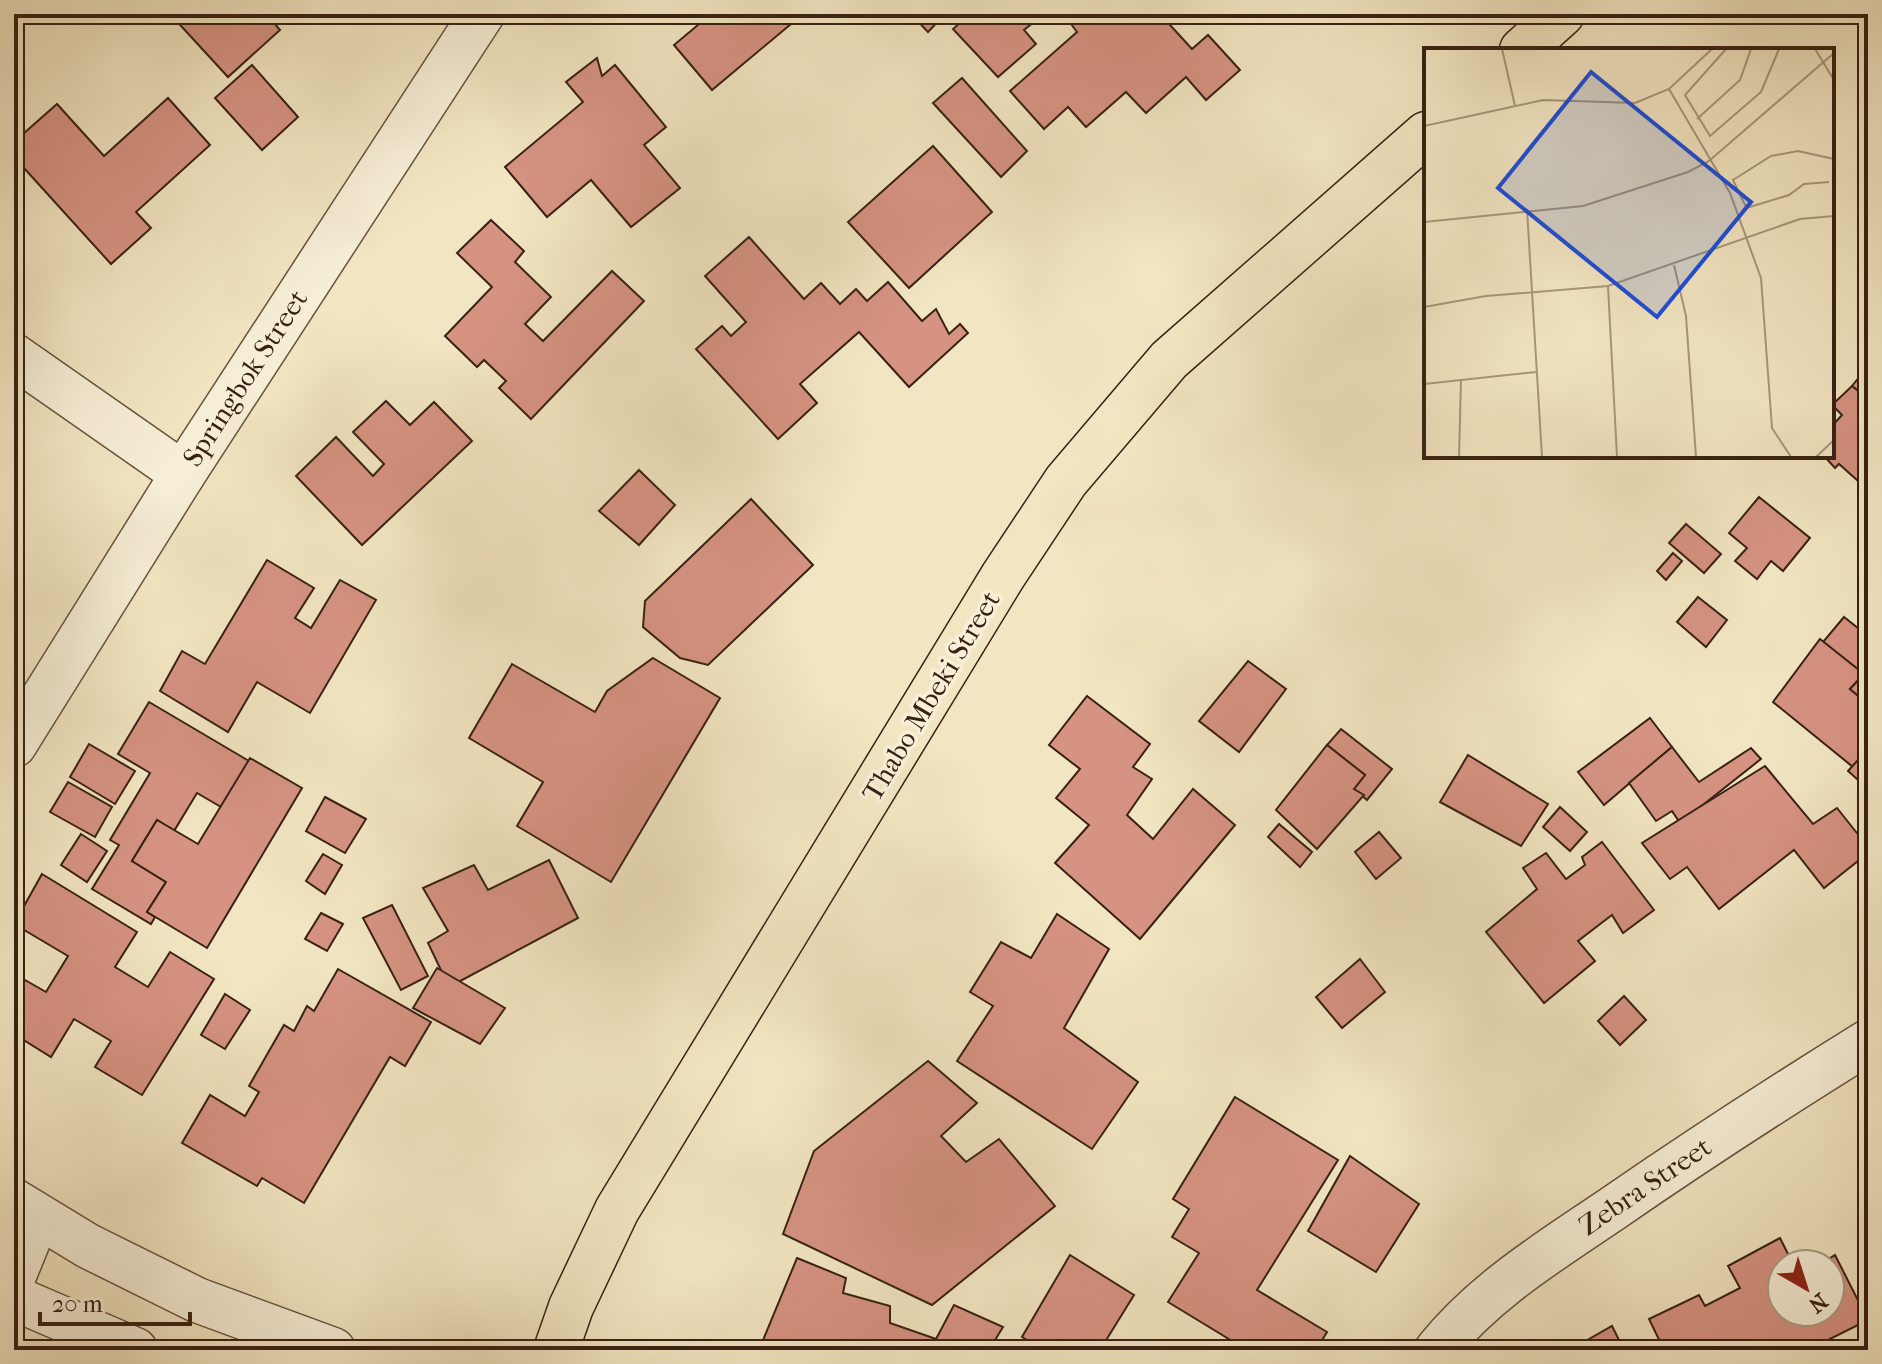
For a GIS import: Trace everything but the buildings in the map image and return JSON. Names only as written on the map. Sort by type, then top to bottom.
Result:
[{"type":"main road","points":[[1524,48],[1556,16]]},
{"type":"main road","name":"Thabo Mbeki Street","points":[[556,1350],[571,1307],[617,1210],[1003,576],[1066,481],[1169,360],[1424,136]]},
{"type":"street","name":"Springbok Street","points":[[14,745],[183,474],[482,14]]},
{"type":"street","points":[[14,356],[183,474]]},
{"type":"street","name":"Zebra Street","points":[[1437,1350],[1494,1293],[1546,1254],[1746,1117],[1868,1042]]},
{"type":"street","points":[[14,1275],[26,1209],[88,1246],[197,1300],[333,1350]]},
{"type":"street","points":[[14,1298],[135,1350]]}]
